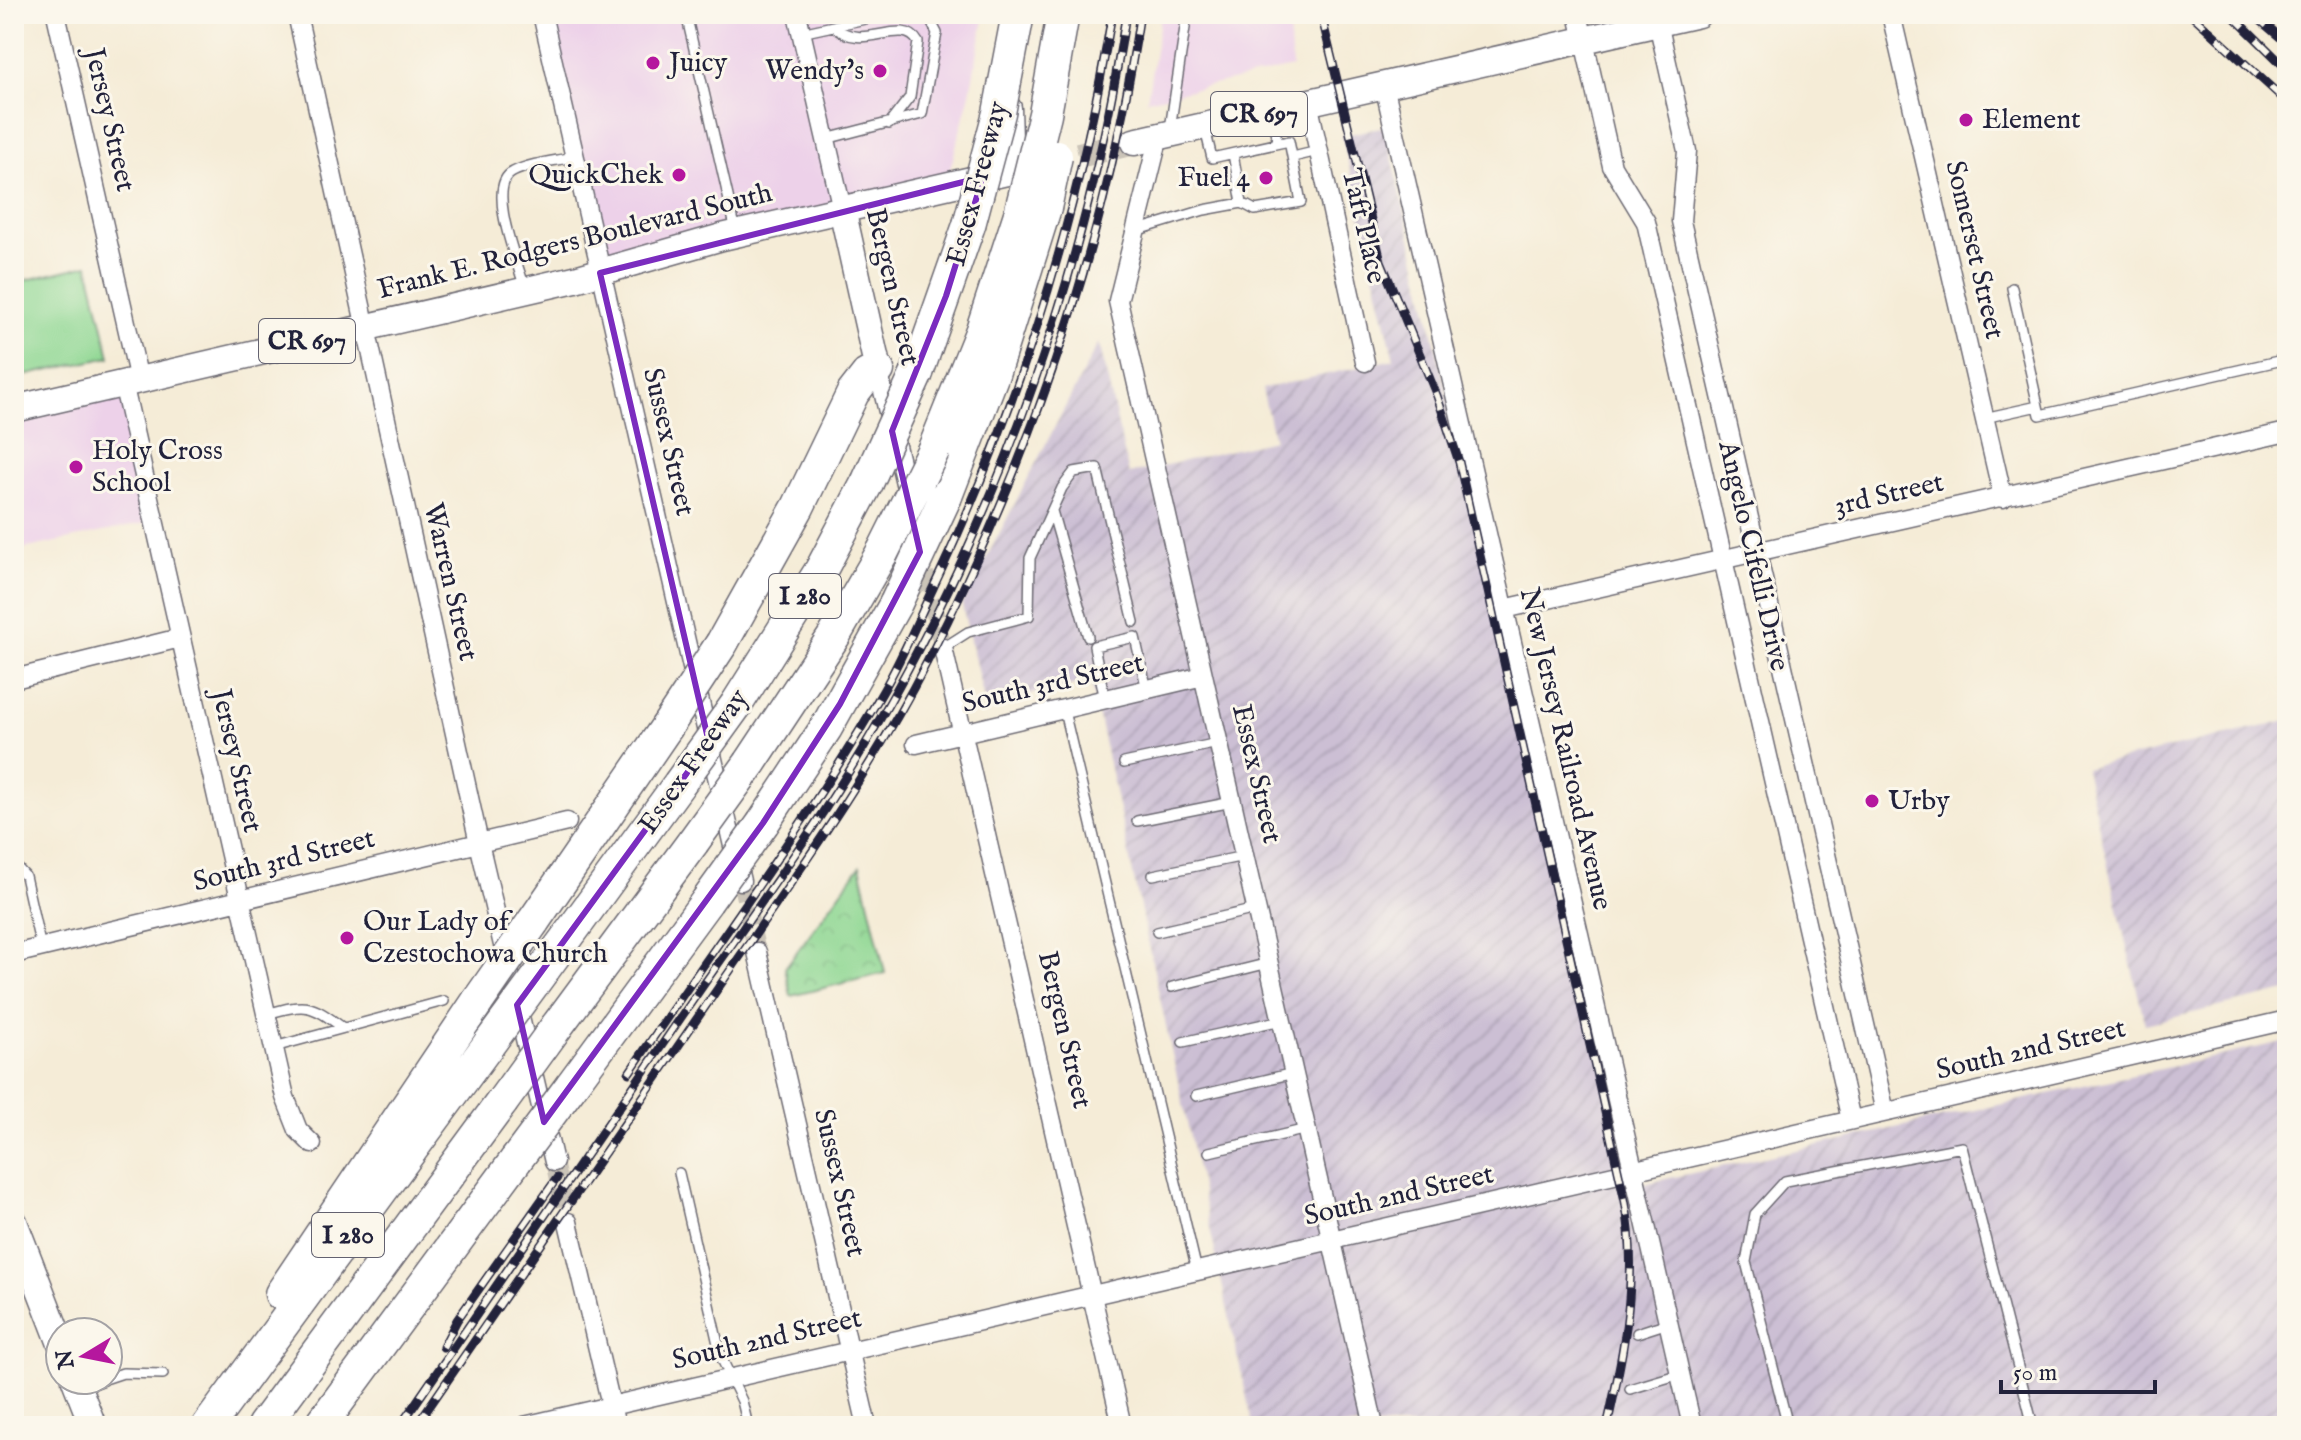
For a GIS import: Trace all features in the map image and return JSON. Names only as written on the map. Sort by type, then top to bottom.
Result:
[{"type":"highway","name":"Essex Freeway","points":[[216,1414],[736,705],[808,592],[867,483],[917,373],[969,225],[999,113],[1016,14]]},
{"type":"highway","name":"Essex Freeway","points":[[263,1426],[750,763],[834,636],[883,551],[934,449],[1032,211],[1040,138],[1063,14]]},
{"type":"highway","points":[[320,1426],[763,823],[826,728],[896,603],[946,496],[998,362],[1032,211],[1062,120],[1071,14]]},
{"type":"highway","points":[[216,1414],[278,1300],[318,1235],[722,643],[798,507],[853,393],[867,375],[878,370]]},
{"type":"main road","name":"CR 697","points":[[1134,142],[1583,40],[1657,18],[1698,14]]},
{"type":"main road","name":"Frank E. Rodgers Boulevard South","points":[[14,409],[600,273],[737,234],[1011,171]]},
{"type":"main road","name":"Bergen Street","points":[[842,209],[878,370]]},
{"type":"main road","points":[[14,1222],[50,1316]]},
{"type":"main road","points":[[82,1396],[93,1426]]},
{"type":"street","name":"Jersey Street","points":[[56,14],[180,638],[239,901],[293,1120],[312,1144]]},
{"type":"street","name":"Warren Street","points":[[297,14],[479,843],[554,1162]]},
{"type":"street","name":"Sussex Street","points":[[542,14],[741,881]]},
{"type":"street","points":[[1011,171],[1008,124],[1016,14]]},
{"type":"street","name":"Angelo Cifelli Drive","points":[[1578,14],[1612,166],[1646,222],[1851,1120]]},
{"type":"street","name":"Somerset Street","points":[[1891,14],[2003,498]]},
{"type":"street","name":"Angelo Cifelli Drive","points":[[1657,18],[1687,151],[1681,221],[1885,1112]]},
{"type":"street","name":"Bergen Street","points":[[799,23],[842,209]]},
{"type":"street","name":"New Jersey Railroad Avenue","points":[[1384,85],[1692,1426]]},
{"type":"street","name":"Taft Place","points":[[1308,102],[1365,362]]},
{"type":"street","name":"Essex Street","points":[[1164,135],[1118,301],[1374,1426]]},
{"type":"street","name":"Bergen Street","points":[[878,370],[925,573]]},
{"type":"street","name":"3rd Street","points":[[1504,609],[2287,432]]},
{"type":"street","points":[[14,679],[180,638]]},
{"type":"street","name":"Bergen Street","points":[[943,648],[1122,1426]]},
{"type":"street","name":"South 3rd Street","points":[[916,744],[1203,676]]},
{"type":"street","name":"South 3rd Street","points":[[14,954],[567,822]]},
{"type":"street","name":"Sussex Street","points":[[757,952],[867,1426]]},
{"type":"street","name":"South 2nd Street","points":[[524,1426],[2287,1020]]},
{"type":"street","points":[[568,1222],[616,1426]]},
{"type":"lane","points":[[686,14],[737,234]]},
{"type":"lane","points":[[799,23],[834,26],[888,14]]},
{"type":"lane","points":[[826,139],[922,114],[937,33],[929,18],[919,14]]},
{"type":"lane","points":[[1164,135],[1187,14]]},
{"type":"lane","points":[[834,26],[845,37],[863,39],[900,31],[914,36],[918,42],[910,97],[905,108],[889,124]]},
{"type":"lane","points":[[1270,111],[1278,143]]},
{"type":"lane","points":[[1135,231],[1204,210],[1242,203],[1255,210],[1301,202],[1291,172],[1293,157],[1289,141],[1212,158],[1204,126]]},
{"type":"lane","points":[[1293,157],[1318,151]]},
{"type":"lane","points":[[1233,154],[1242,183],[1242,203]]},
{"type":"lane","points":[[525,290],[499,198],[501,182],[511,172],[574,157]]},
{"type":"lane","points":[[2012,288],[2040,415],[2287,359]]},
{"type":"lane","points":[[1984,418],[2038,406]]},
{"type":"lane","points":[[943,648],[968,632],[1029,616],[1030,558],[1074,472],[1097,468],[1134,622]]},
{"type":"lane","points":[[1052,511],[1088,637]]},
{"type":"lane","points":[[1105,700],[1094,646],[1135,637],[1147,690]]},
{"type":"lane","points":[[1064,711],[1197,1271]]},
{"type":"lane","points":[[1124,763],[1218,743]]},
{"type":"lane","points":[[1137,821],[1232,802]]},
{"type":"lane","points":[[1153,875],[1244,856]]},
{"type":"lane","points":[[14,864],[25,876],[41,948]]},
{"type":"lane","points":[[1157,932],[1256,909]]},
{"type":"lane","points":[[1172,987],[1269,963]]},
{"type":"lane","points":[[274,1047],[444,1001]]},
{"type":"lane","points":[[266,1014],[302,1004],[313,1006],[343,1028]]},
{"type":"lane","points":[[1183,1042],[1282,1020]]},
{"type":"lane","points":[[1196,1096],[1294,1073]]},
{"type":"lane","points":[[1209,1152],[1307,1129]]},
{"type":"lane","points":[[1788,1426],[1746,1262],[1755,1214],[1785,1181],[1962,1147],[2033,1426]]},
{"type":"lane","points":[[679,1173],[721,1357],[748,1426]]},
{"type":"lane","points":[[1637,1333],[1668,1323]]},
{"type":"lane","points":[[124,1373],[163,1374]]},
{"type":"lane","points":[[1630,1389],[1680,1374]]},
{"type":"highlighted area","points":[[983,177],[946,296],[892,431],[920,552],[840,704],[763,823],[544,1122],[517,1005],[709,743],[600,273]]},
{"type":"shaded area","points":[[547,14],[985,14],[970,93],[947,181],[602,264]]},
{"type":"shaded area","points":[[1161,14],[1288,14],[1292,67],[1147,100]]},
{"type":"shaded area","points":[[1385,126],[1630,1187],[2287,1041],[2287,1426],[1253,1426],[1091,681],[985,704],[962,605],[1099,342],[1129,474],[1274,440],[1262,389],[1394,359],[1342,136]]},
{"type":"shaded area","name":"Holy Cross School","points":[[120,387],[150,522],[14,551],[14,412]]},
{"type":"shaded area","points":[[2287,721],[2287,991],[2145,1024],[2085,768]]},
{"type":"green space","points":[[88,265],[110,357],[14,378],[14,283]]},
{"type":"green space","points":[[860,866],[885,973],[791,996],[785,968]]},
{"type":"tunnel","points":[[1040,164],[1134,142]]},
{"type":"tunnel","points":[[925,573],[943,648]]},
{"type":"tunnel","points":[[741,881],[757,952]]},
{"type":"tunnel","points":[[554,1162],[568,1222]]},
{"type":"railway","points":[[629,1073],[792,837],[854,740],[897,666],[933,588],[993,450],[1043,307],[1082,162],[1112,14]]},
{"type":"railway","points":[[400,1426],[812,828],[856,761],[921,643],[1001,471],[1064,291],[1110,107],[1126,14]]},
{"type":"railway","points":[[416,1426],[826,831],[879,748],[927,662],[1000,507],[1060,347],[1086,265],[1107,182],[1126,98],[1140,14]]},
{"type":"railway","points":[[1321,14],[1381,261],[1437,396],[1459,462],[1625,1201],[1630,1257],[1628,1314],[1607,1426]]},
{"type":"railway","points":[[2191,14],[2287,102]]},
{"type":"railway","points":[[2231,14],[2287,69]]},
{"type":"railway","points":[[2253,14],[2287,43]]},
{"type":"railway","points":[[2274,14],[2287,26]]},
{"type":"railway","points":[[443,1347],[457,1320],[557,1178]]},
{"type":"place","name":"Juicy","points":[[653,63]]},
{"type":"place","name":"Wendy's","points":[[880,71]]},
{"type":"place","name":"Element","points":[[1966,120]]},
{"type":"place","name":"QuickChek","points":[[679,175]]},
{"type":"place","name":"Fuel 4","points":[[1266,178]]},
{"type":"place","name":"Holy Cross School","points":[[76,467]]},
{"type":"place","name":"Urby","points":[[1872,801]]},
{"type":"place","name":"Our Lady of Czestochowa Church","points":[[347,938]]}]
